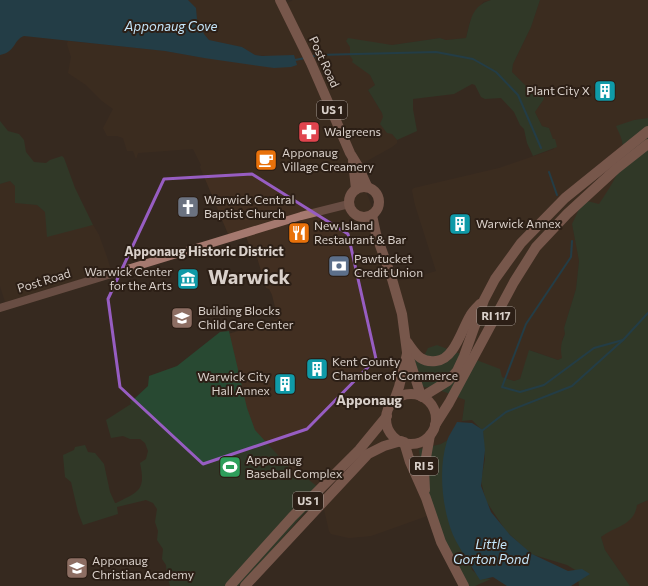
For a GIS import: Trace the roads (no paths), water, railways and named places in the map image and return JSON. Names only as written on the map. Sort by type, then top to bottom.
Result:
[{"type":"main road","name":"Post Road","points":[[280,0],[311,63],[367,186]]},
{"type":"main road","name":"RI 117","points":[[394,401],[402,396],[411,394],[422,396],[448,382],[457,371],[464,356],[484,300],[495,279],[521,243],[565,198],[648,131]]},
{"type":"main road","name":"RI 117","points":[[435,425],[449,403],[514,282],[536,247],[567,214],[616,170],[648,144]]},
{"type":"main road","name":"Post Road","points":[[353,157],[356,189]]},
{"type":"main road","points":[[349,204],[350,197],[356,189],[367,186]]},
{"type":"main road","name":"US 1","points":[[349,204],[351,210],[356,215],[367,216],[377,210],[379,198],[376,193],[367,186]]},
{"type":"main road","name":"Post Road","points":[[0,308],[301,216],[349,204]]},
{"type":"main road","name":"US 1","points":[[367,216],[376,234],[392,279],[402,314],[407,352],[422,396],[434,408],[436,416],[435,425]]},
{"type":"main road","points":[[406,341],[418,356],[428,362],[440,361],[448,357],[470,315],[484,300]]},
{"type":"main road","name":"US 1","points":[[230,586],[292,517],[359,450],[386,416],[400,387],[407,352]]},
{"type":"main road","points":[[386,416],[388,426],[393,435],[403,442]]},
{"type":"main road","points":[[430,435],[435,425]]},
{"type":"main road","name":"US 1","points":[[245,586],[368,454],[384,446],[403,442],[418,442],[425,440],[430,435]]},
{"type":"main road","name":"RI 5","points":[[426,498],[424,469],[430,435]]},
{"type":"main road","name":"RI 5","points":[[403,442],[426,498],[441,542],[464,586]]},
{"type":"water","name":"Apponaug Cove","points":[[0,0],[188,0],[196,8],[197,19],[204,34],[209,40],[242,47],[255,55],[294,55],[297,65],[291,67],[274,68],[165,51],[24,36],[18,40],[12,49],[0,55]]},
{"type":"water","name":"Little Gorton Pond","points":[[457,422],[472,423],[483,430],[485,450],[481,486],[491,512],[510,535],[532,554],[568,571],[582,569],[590,574],[571,586],[507,586],[493,577],[480,580],[453,535],[446,513],[442,488],[444,452],[448,439]]},
{"type":"waterway","points":[[311,57],[317,55],[436,52],[473,59],[496,72],[518,95],[541,148]]},
{"type":"waterway","points":[[295,60],[305,58]]},
{"type":"waterway","points":[[549,172],[557,195]]},
{"type":"waterway","points":[[572,241],[571,257],[526,324],[502,387],[520,392],[544,385],[594,348],[623,340]]},
{"type":"waterway","points":[[483,430],[506,412],[572,386],[623,340],[648,313]]},
{"type":"place","name":"Plant City X","points":[[605,91]]},
{"type":"place","name":"Walgreens","points":[[309,132]]},
{"type":"place","name":"Apponaug Village Creamery","points":[[266,160]]},
{"type":"place","name":"Warwick Central Baptist Church","points":[[188,207]]},
{"type":"place","name":"Warwick Annex","points":[[460,224]]},
{"type":"place","name":"New Island Restaurant & Bar","points":[[299,233]]},
{"type":"place","name":"Pawtucket Credit Union","points":[[339,266]]},
{"type":"place","name":"Warwick Center for the Arts","points":[[188,279]]},
{"type":"place","name":"Building Blocks Child Care Center","points":[[182,318]]},
{"type":"place","name":"Kent County Chamber of Commerce","points":[[317,369]]},
{"type":"place","name":"Warwick City Hall Annex","points":[[285,384]]},
{"type":"place","name":"Apponaug Baseball Complex","points":[[230,467]]},
{"type":"place","name":"Apponaug Christian Academy","points":[[77,568]]},
{"type":"district","name":"Apponaug Historic District","points":[[204,251]]},
{"type":"district","name":"Warwick","points":[[249,277]]},
{"type":"district","name":"Apponaug","points":[[369,400]]}]
